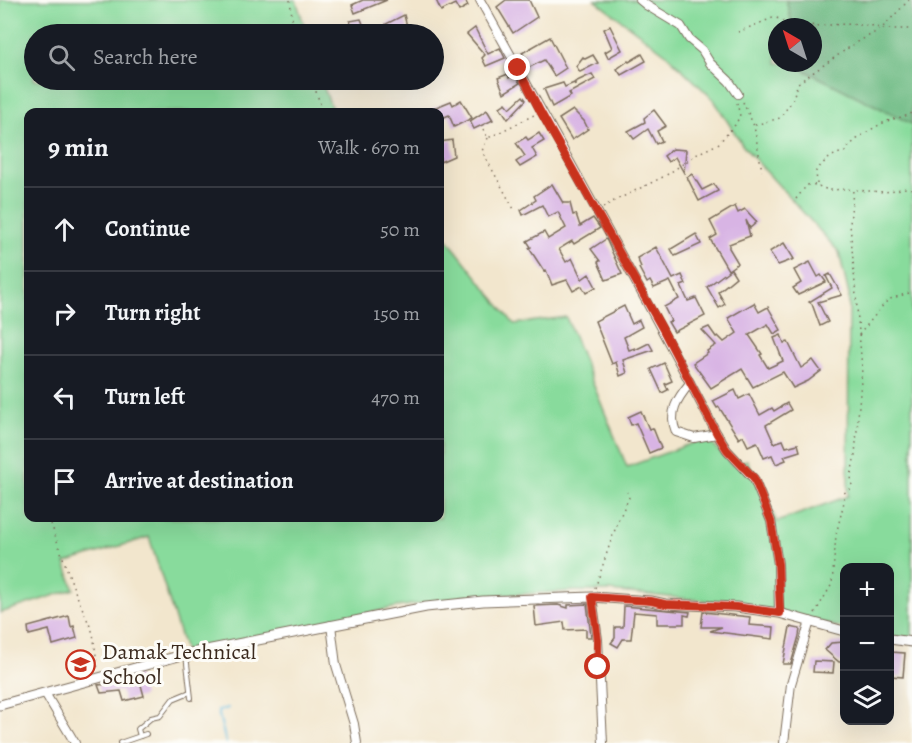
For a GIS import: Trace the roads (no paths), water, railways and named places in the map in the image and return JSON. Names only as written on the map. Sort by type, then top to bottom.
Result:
[{"type":"street","points":[[480,0],[598,212],[717,434],[727,450],[754,478],[771,521],[778,564],[780,613]]},
{"type":"street","points":[[640,0],[681,26],[689,39],[702,50],[710,63],[729,81],[738,94]]},
{"type":"street","points":[[690,383],[674,408],[672,422],[676,432],[694,438],[717,434]]},
{"type":"street","points":[[592,597],[598,640],[603,743]]},
{"type":"street","points":[[0,705],[186,654],[426,607],[483,601],[592,597],[665,604],[736,607],[780,613],[840,629]]},
{"type":"street","points":[[784,743],[791,684],[810,621]]},
{"type":"street","points":[[331,625],[336,665],[354,724],[357,743]]},
{"type":"street","points":[[894,640],[912,642]]},
{"type":"street","points":[[45,693],[75,743]]},
{"type":"lane","points":[[186,654],[191,698]]},
{"type":"lane","points":[[140,736],[138,729],[151,718],[160,716],[173,699],[190,692]]},
{"type":"lane","points":[[120,743],[146,734]]},
{"type":"waterway","points":[[226,743],[218,711],[228,708]]},
{"type":"place","name":"Damak Technical School","points":[[81,664]]}]
